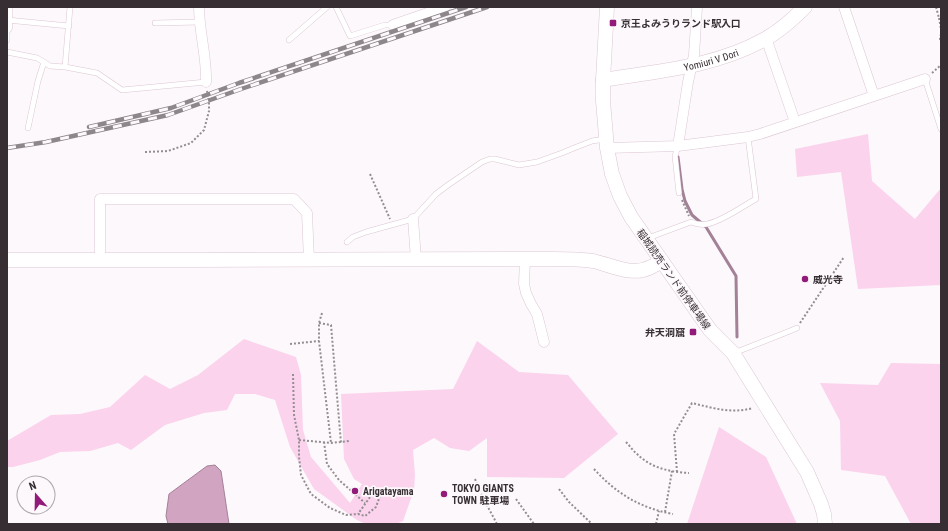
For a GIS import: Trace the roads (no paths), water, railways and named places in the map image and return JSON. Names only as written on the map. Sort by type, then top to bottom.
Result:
[{"type":"street","points":[[7,7],[7,28]]},
{"type":"street","points":[[199,7],[206,69],[206,82]]},
{"type":"street","points":[[394,25],[445,7]]},
{"type":"street","name":"稲城読売ランド前停車場線","points":[[607,7],[603,101],[607,144],[612,174],[620,196],[631,217],[710,330],[733,353],[807,472],[821,504],[825,524]]},
{"type":"street","points":[[678,146],[692,66],[697,7]]},
{"type":"street","name":"Yomiuri V Dori","points":[[603,80],[692,66],[746,49],[766,38],[793,19],[805,7]]},
{"type":"street","points":[[844,7],[874,96]]},
{"type":"street","points":[[766,38],[795,122]]},
{"type":"street","points":[[607,144],[678,146],[748,137],[926,79]]},
{"type":"street","points":[[100,260],[100,199],[294,199],[307,213],[309,260]]},
{"type":"street","points":[[413,219],[416,259]]},
{"type":"street","points":[[525,259],[524,284],[526,294],[537,314],[544,342]]},
{"type":"street","points":[[7,260],[584,260],[594,261],[626,270],[637,271],[648,268],[662,260]]},
{"type":"lane","points":[[65,67],[70,7]]},
{"type":"lane","points":[[289,40],[327,7]]},
{"type":"lane","points":[[336,7],[350,36],[385,25],[394,25]]},
{"type":"lane","points":[[8,20],[69,26]]},
{"type":"lane","points":[[155,23],[200,22]]},
{"type":"lane","points":[[7,28],[7,40]]},
{"type":"lane","points":[[7,52],[37,58],[50,66],[65,67],[97,73],[122,90],[206,82]]},
{"type":"lane","points":[[28,128],[38,81],[44,62]]},
{"type":"lane","points":[[926,79],[941,129]]},
{"type":"lane","points":[[647,239],[693,223],[706,224],[718,220],[756,199],[748,137]]},
{"type":"lane","points":[[348,242],[353,237],[366,232],[413,219],[436,194],[482,162],[495,159],[519,165],[537,162],[562,154],[592,141],[607,144]]},
{"type":"lane","points":[[678,146],[676,156],[679,193]]},
{"type":"lane","points":[[733,353],[797,328]]},
{"type":"waterway","points":[[678,157],[685,201],[692,215],[706,227],[736,276],[737,337]]},
{"type":"railway","points":[[89,127],[171,108],[239,83],[466,7]]},
{"type":"railway","points":[[7,148],[46,142],[168,115],[241,89],[487,7]]},
{"type":"place","name":"京王よみうりランド駅入口","points":[[613,23]]},
{"type":"place","name":"威光寺","points":[[805,279]]},
{"type":"place","name":"弁天洞窟","points":[[693,332]]},
{"type":"place","name":"Arigatayama","points":[[355,491]]},
{"type":"place","name":"TOKYO GIANTS TOWN 駐車場","points":[[444,494]]}]
